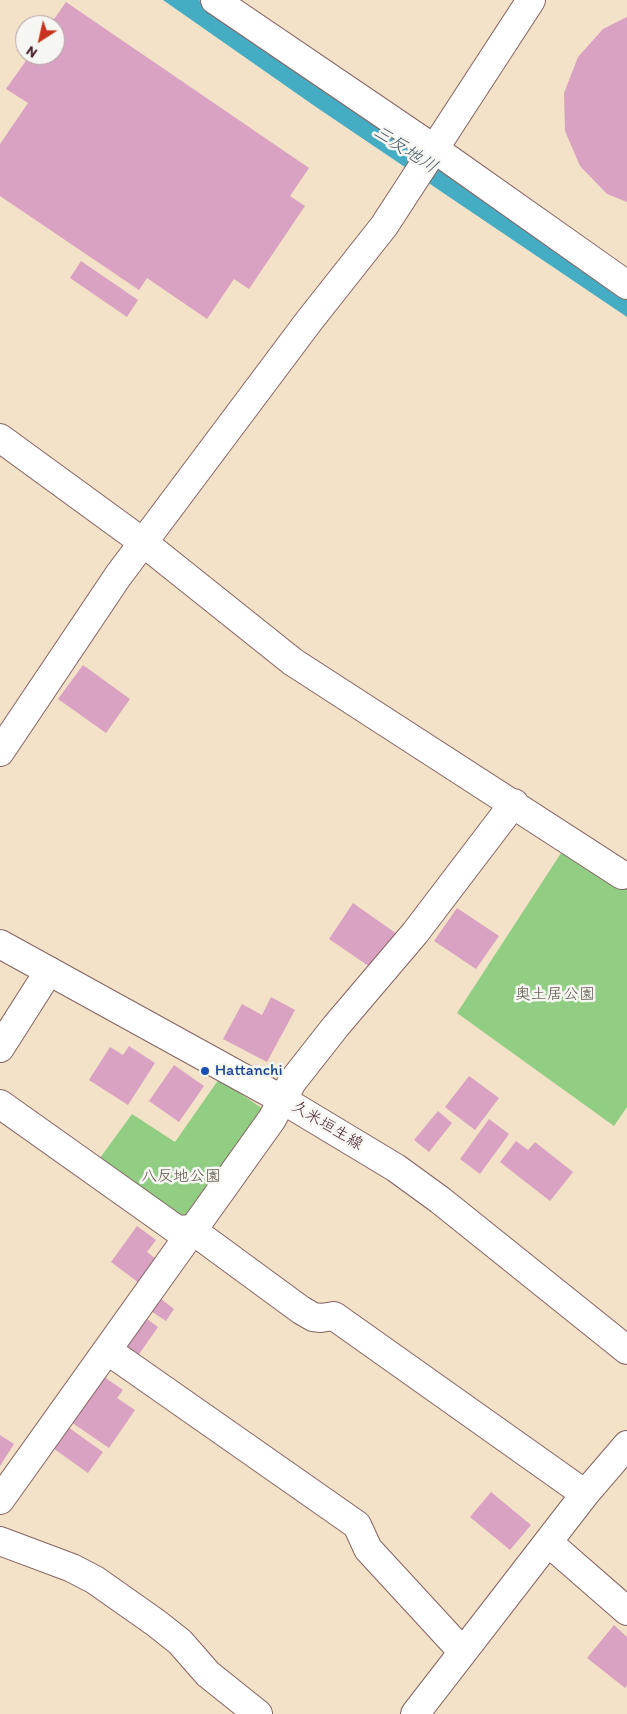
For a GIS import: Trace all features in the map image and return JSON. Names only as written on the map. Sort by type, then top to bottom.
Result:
[{"type":"street","points":[[215,0],[627,284]]},
{"type":"street","points":[[0,752],[118,576],[309,321],[384,226],[431,150],[531,0]]},
{"type":"street","points":[[0,438],[144,543],[293,662],[625,873]]},
{"type":"street","points":[[0,1500],[283,1100],[292,1082],[336,1026],[415,933],[514,803]]},
{"type":"street","name":"久米垣生線","points":[[0,944],[283,1100],[396,1168],[433,1194],[627,1350]]},
{"type":"street","points":[[0,1048],[49,971]]},
{"type":"street","points":[[0,1104],[176,1229],[192,1230],[313,1317],[334,1316],[585,1494]]},
{"type":"street","points":[[107,1350],[357,1525],[368,1549],[462,1651]]},
{"type":"street","points":[[414,1714],[549,1543],[585,1494],[627,1446]]},
{"type":"street","points":[[0,1542],[72,1568],[95,1580],[180,1642],[208,1674],[258,1714]]},
{"type":"street","points":[[549,1543],[627,1611]]},
{"type":"green space","name":"奥土居公園","points":[[565,847],[627,886],[627,1107],[614,1126],[457,1013]]},
{"type":"green space","name":"八反地公園","points":[[219,1079],[269,1113],[191,1223],[97,1162],[132,1114],[175,1142]]},
{"type":"water","name":"三反地川","points":[[163,0],[199,0],[325,89],[627,291],[627,317],[316,107]]},
{"type":"building","points":[[66,2],[309,168],[290,196],[305,206],[249,289],[234,279],[207,319],[147,278],[139,290],[0,196],[0,144],[28,103],[6,89],[23,65],[65,65],[65,15],[57,15]]},
{"type":"building","points":[[627,17],[627,202],[607,194],[580,166],[565,131],[564,93],[578,57],[603,29]]},
{"type":"building","points":[[81,261],[138,300],[127,317],[70,278]]},
{"type":"building","points":[[83,665],[130,699],[106,733],[58,699]]},
{"type":"building","points":[[353,903],[397,934],[373,969],[329,939]]},
{"type":"building","points":[[457,908],[499,936],[476,969],[434,941]]},
{"type":"building","points":[[271,997],[295,1010],[267,1062],[223,1039],[242,1004],[262,1015]]},
{"type":"building","points":[[129,1046],[155,1063],[128,1105],[89,1080],[110,1047],[123,1055]]},
{"type":"building","points":[[174,1065],[204,1086],[179,1122],[149,1101]]},
{"type":"building","points":[[469,1076],[499,1098],[475,1130],[445,1107]]},
{"type":"building","points":[[438,1111],[452,1123],[429,1152],[414,1140]]},
{"type":"building","points":[[489,1119],[509,1134],[480,1174],[460,1159]]},
{"type":"building","points":[[516,1141],[528,1150],[535,1142],[573,1172],[550,1201],[500,1162]]},
{"type":"building","points":[[137,1226],[156,1240],[147,1252],[160,1262],[143,1286],[111,1262]]},
{"type":"building","points":[[157,1296],[174,1309],[166,1321],[148,1309]]},
{"type":"building","points":[[143,1316],[158,1327],[135,1360],[120,1349]]},
{"type":"building","points":[[103,1376],[123,1390],[117,1398],[135,1410],[109,1448],[71,1422]]},
{"type":"building","points":[[65,1425],[103,1452],[88,1473],[50,1446]]},
{"type":"building","points":[[0,1435],[14,1444],[0,1466]]},
{"type":"building","points":[[491,1492],[531,1525],[510,1550],[470,1517]]},
{"type":"building","points":[[614,1625],[627,1637],[627,1685],[625,1688],[587,1658]]},
{"type":"place","name":"Hattanchi","points":[[205,1071]]}]
